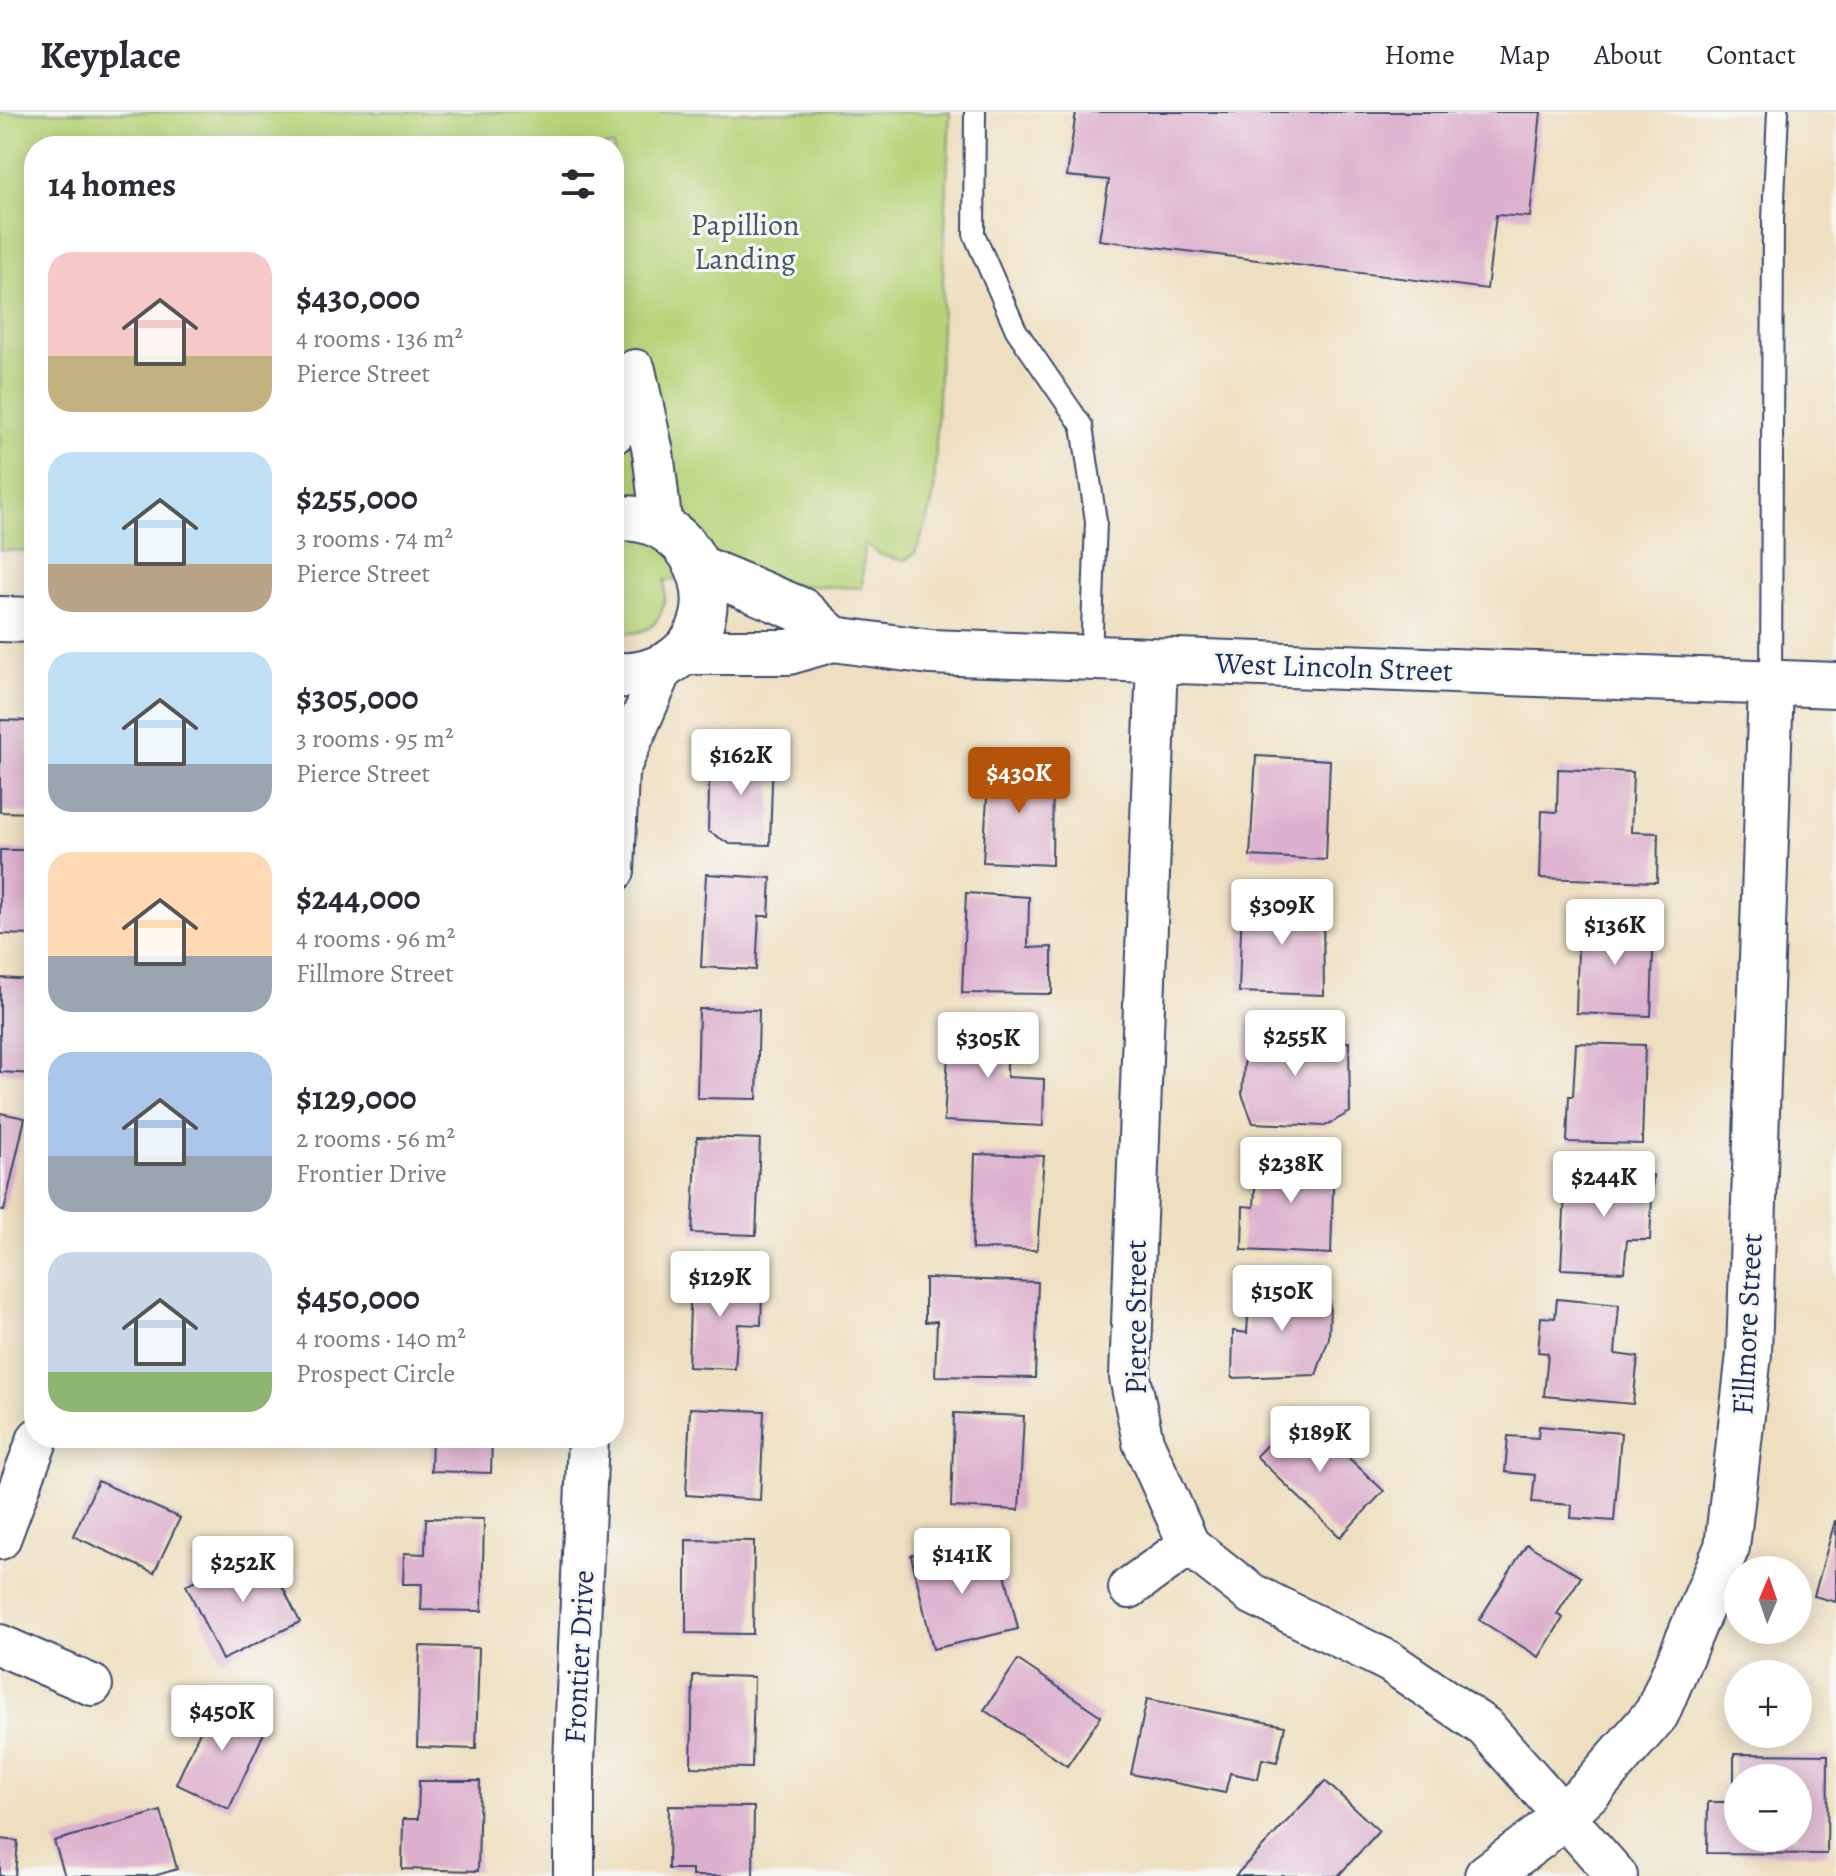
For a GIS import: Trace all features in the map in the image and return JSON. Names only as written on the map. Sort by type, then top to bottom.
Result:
[{"type":"street","points":[[624,403],[635,370],[653,452],[662,528]]},
{"type":"street","points":[[624,518],[649,521],[671,531],[688,547],[700,568],[705,590],[704,613],[696,634],[674,659],[624,749]]},
{"type":"street","points":[[700,568],[801,610],[833,639]]},
{"type":"street","points":[[0,619],[24,620]]},
{"type":"street","name":"West Lincoln Street","points":[[624,674],[644,673],[674,659],[789,652],[833,639],[930,652],[1836,685]]},
{"type":"street","name":"Pierce Street","points":[[1157,661],[1130,1377],[1143,1442],[1189,1545],[1250,1593],[1390,1662],[1485,1727],[1617,1876]]},
{"type":"street","name":"Fillmore Street","points":[[1487,1876],[1564,1815],[1591,1789],[1657,1713],[1727,1547],[1749,1354],[1771,684]]},
{"type":"street","points":[[0,1539],[34,1448]]},
{"type":"street","name":"Frontier Drive","points":[[574,1876],[574,1763],[588,1448]]},
{"type":"street","points":[[1129,1588],[1189,1545]]},
{"type":"street","points":[[0,1645],[92,1685]]},
{"type":"lane","points":[[975,112],[974,234],[1016,330],[1082,426],[1096,521],[1091,658]]},
{"type":"lane","points":[[1771,684],[1773,220],[1778,112]]},
{"type":"green space","name":"Papillion Landing","points":[[0,112],[950,112],[934,493],[928,520],[915,553],[904,561],[881,555],[864,543],[862,588],[665,580],[664,604],[656,622],[640,632],[624,633],[624,136],[24,136],[24,551],[0,550]]},
{"type":"building","points":[[1076,112],[1541,112],[1530,217],[1496,215],[1487,289],[1099,240],[1109,180],[1067,176]]},
{"type":"building","points":[[0,720],[24,721],[24,813],[0,812]]},
{"type":"building","points":[[710,750],[773,752],[770,845],[730,844],[708,831]]},
{"type":"building","points":[[1256,756],[1330,760],[1326,860],[1250,856]]},
{"type":"building","points":[[989,765],[1053,767],[1052,865],[983,862]]},
{"type":"building","points":[[1558,769],[1633,772],[1631,832],[1658,833],[1657,882],[1540,878],[1542,811],[1557,812]]},
{"type":"building","points":[[0,850],[24,850],[24,935],[0,934]]},
{"type":"building","points":[[706,874],[771,878],[769,916],[759,916],[756,970],[701,967]]},
{"type":"building","points":[[966,893],[1029,897],[1028,948],[1052,947],[1052,994],[962,993]]},
{"type":"building","points":[[1242,899],[1323,902],[1324,995],[1239,992]]},
{"type":"building","points":[[1579,918],[1654,921],[1651,1016],[1576,1013]]},
{"type":"building","points":[[0,978],[24,979],[24,1073],[0,1072]]},
{"type":"building","points":[[699,1009],[759,1010],[757,1099],[697,1098]]},
{"type":"building","points":[[950,1022],[1007,1024],[1007,1077],[1044,1079],[1043,1126],[944,1121]]},
{"type":"building","points":[[1247,1025],[1296,1025],[1296,1042],[1349,1042],[1350,1112],[1325,1126],[1253,1123],[1242,1094]]},
{"type":"building","points":[[1576,1043],[1645,1045],[1642,1144],[1567,1142]]},
{"type":"building","points":[[0,1113],[24,1118],[24,1122],[4,1211],[0,1210]]},
{"type":"building","points":[[697,1137],[760,1139],[756,1235],[692,1233]]},
{"type":"building","points":[[1257,1152],[1334,1156],[1331,1254],[1242,1250],[1243,1206],[1254,1207]]},
{"type":"building","points":[[975,1154],[1044,1156],[1037,1250],[972,1249]]},
{"type":"building","points":[[1606,1173],[1653,1175],[1650,1240],[1627,1240],[1624,1272],[1561,1269],[1566,1174],[1606,1176]]},
{"type":"building","points":[[691,1276],[746,1277],[762,1293],[761,1325],[738,1324],[735,1369],[688,1367]]},
{"type":"building","points":[[925,1278],[1038,1282],[1035,1378],[935,1376],[937,1321],[925,1322]]},
{"type":"building","points":[[1250,1286],[1321,1288],[1330,1306],[1329,1338],[1316,1375],[1232,1378],[1233,1331],[1247,1333]]},
{"type":"building","points":[[1557,1299],[1619,1305],[1615,1354],[1638,1357],[1633,1404],[1544,1396],[1548,1353],[1538,1352],[1541,1317],[1555,1318]]},
{"type":"building","points":[[690,1408],[764,1411],[760,1500],[686,1495]]},
{"type":"building","points":[[1299,1411],[1384,1491],[1340,1537],[1256,1456]]},
{"type":"building","points":[[954,1413],[1024,1416],[1019,1510],[951,1507]]},
{"type":"building","points":[[1539,1426],[1621,1433],[1614,1521],[1571,1518],[1572,1505],[1532,1502],[1535,1475],[1505,1472],[1508,1436],[1538,1438]]},
{"type":"building","points":[[432,1448],[492,1448],[491,1473],[431,1471]]},
{"type":"building","points":[[98,1481],[180,1518],[154,1573],[73,1536]]},
{"type":"building","points":[[426,1518],[484,1519],[482,1611],[421,1610],[422,1584],[403,1584],[404,1553],[425,1554]]},
{"type":"building","points":[[1836,1521],[1836,1602],[1814,1596]]},
{"type":"building","points":[[686,1540],[754,1541],[753,1634],[686,1633]]},
{"type":"building","points":[[971,1541],[980,1575],[1004,1569],[1018,1629],[933,1649],[911,1555]]},
{"type":"building","points":[[1527,1544],[1581,1577],[1557,1614],[1563,1618],[1539,1657],[1479,1620]]},
{"type":"building","points":[[263,1547],[300,1622],[222,1660],[186,1585]]},
{"type":"building","points":[[420,1646],[479,1648],[476,1749],[417,1747]]},
{"type":"building","points":[[1018,1660],[1101,1716],[1067,1766],[984,1710]]},
{"type":"building","points":[[693,1675],[754,1677],[752,1768],[691,1767]]},
{"type":"building","points":[[215,1698],[269,1722],[229,1809],[176,1784]]},
{"type":"building","points":[[1147,1699],[1285,1726],[1277,1762],[1262,1759],[1258,1779],[1230,1773],[1225,1793],[1131,1774]]},
{"type":"building","points":[[1734,1754],[1828,1755],[1827,1854],[1707,1853],[1708,1802],[1724,1802],[1724,1852],[1812,1852],[1812,1764],[1734,1764]]},
{"type":"building","points":[[419,1781],[480,1781],[478,1871],[402,1869],[403,1819],[418,1819]]},
{"type":"building","points":[[1325,1781],[1379,1831],[1338,1876],[1235,1876]]},
{"type":"building","points":[[669,1806],[754,1807],[753,1876],[692,1876],[692,1869],[668,1869]]},
{"type":"building","points":[[161,1811],[177,1869],[154,1876],[65,1876],[54,1841]]},
{"type":"building","points":[[0,1839],[18,1841],[15,1876],[0,1876]]}]
